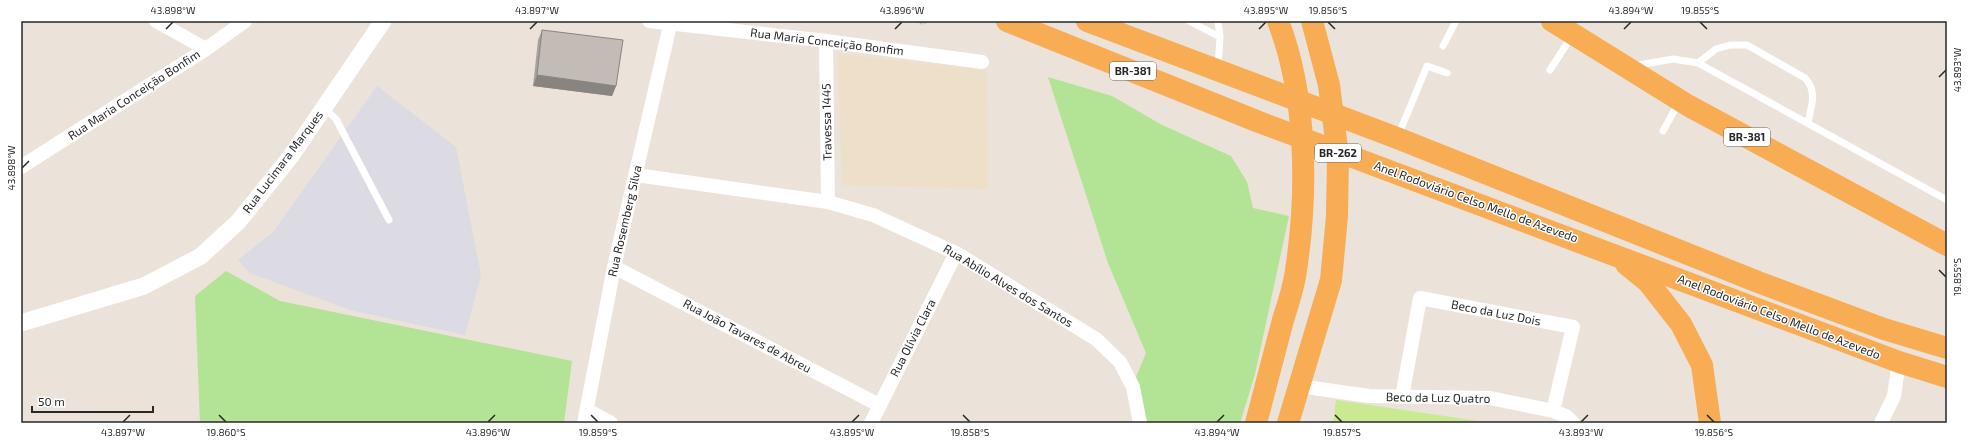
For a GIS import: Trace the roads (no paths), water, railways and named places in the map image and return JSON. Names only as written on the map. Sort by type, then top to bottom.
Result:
[{"type":"highway","name":"Anel Rodoviário Celso Mello de Azevedo","points":[[1007,21],[1259,122],[1612,253],[1899,362],[1947,377]]},
{"type":"highway","points":[[1087,21],[1397,138],[1758,282],[1884,329],[1947,348]]},
{"type":"highway","name":"BR-381","points":[[1552,21],[1680,100],[1947,244]]},
{"type":"highway","name":"BR-262","points":[[1288,423],[1331,280],[1337,216],[1338,156],[1329,85],[1314,25]]},
{"type":"highway","name":"BR-262","points":[[1256,423],[1296,271],[1302,210],[1304,149],[1295,90],[1281,29]]},
{"type":"highway","points":[[1612,253],[1648,282],[1681,324],[1702,365],[1710,423]]},
{"type":"street","points":[[156,21],[206,49]]},
{"type":"street","name":"Rua Maria Conceição Bonfim","points":[[21,167],[206,49],[245,21]]},
{"type":"street","name":"Rua Lucimara Marques","points":[[21,323],[144,286],[201,256],[238,222],[291,156],[383,21]]},
{"type":"street","name":"Rua Maria Conceição Bonfim","points":[[649,21],[671,22],[826,41],[982,62]]},
{"type":"street","name":"Rua Rosemberg Silva","points":[[585,416],[614,267],[671,22]]},
{"type":"street","name":"Travessa 1445","points":[[826,41],[828,202]]},
{"type":"street","name":"Rua Abílio Alves dos Santos","points":[[636,174],[828,202],[873,215],[956,253],[1096,339],[1120,362],[1133,387],[1140,423]]},
{"type":"street","name":"Rua Olívia Clara","points":[[871,423],[956,253]]},
{"type":"street","name":"Rua João Tavares de Abreu","points":[[614,267],[879,405]]},
{"type":"street","name":"Beco da Luz Dois","points":[[1402,397],[1420,298],[1573,327],[1553,411]]},
{"type":"street","points":[[1881,423],[1894,396],[1899,362]]},
{"type":"street","name":"Beco da Luz Quatro","points":[[1299,386],[1347,394],[1402,397],[1490,398],[1553,411],[1566,416],[1573,423]]},
{"type":"street","points":[[585,416],[611,423]]},
{"type":"lane","points":[[1189,21],[1220,37]]},
{"type":"lane","points":[[1218,21],[1220,37],[1218,71]]},
{"type":"lane","points":[[1443,46],[1456,21]]},
{"type":"lane","points":[[1550,70],[1573,34]]},
{"type":"lane","points":[[1698,63],[1716,49],[1730,45],[1747,45],[1805,78],[1810,84],[1813,92],[1808,123]]},
{"type":"lane","points":[[1626,67],[1673,59],[1698,63],[1947,200]]},
{"type":"lane","points":[[1397,138],[1427,66],[1447,73]]},
{"type":"lane","points":[[1664,131],[1680,100]]},
{"type":"lane","points":[[324,108],[336,120],[389,220]]}]
